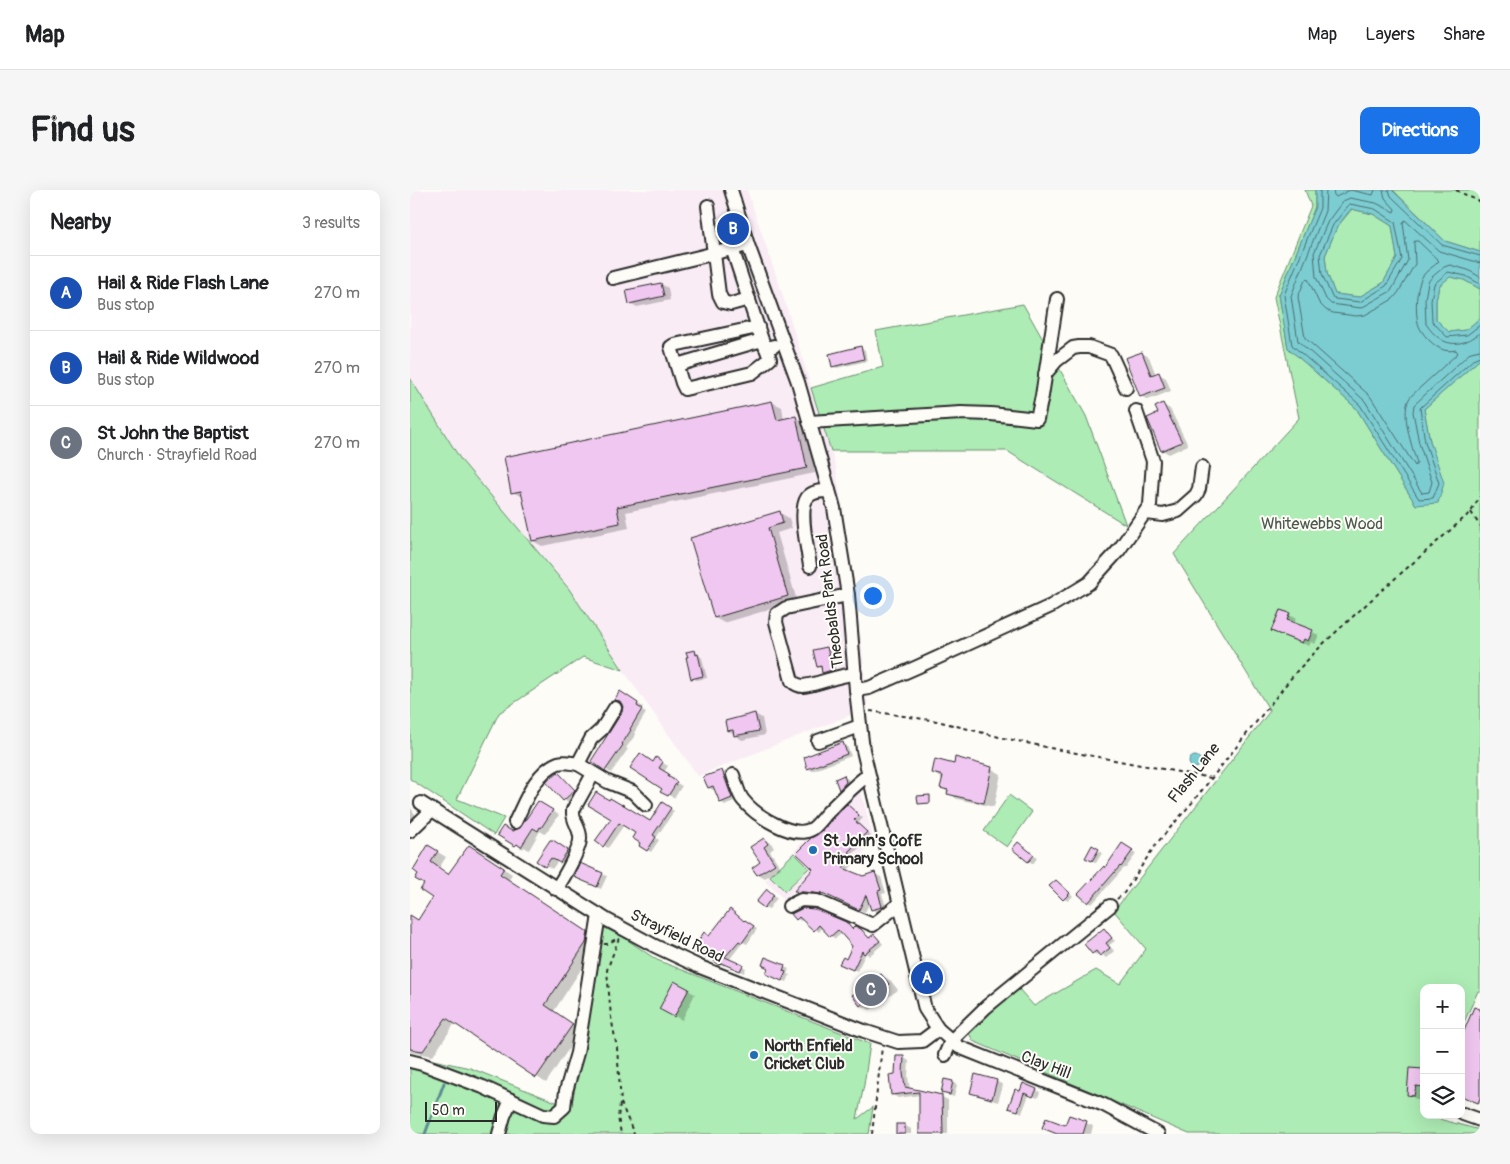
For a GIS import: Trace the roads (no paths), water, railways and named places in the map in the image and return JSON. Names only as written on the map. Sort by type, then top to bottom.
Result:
[{"type":"street","name":"Theobalds Park Road","points":[[731,190],[748,244],[798,382],[834,508],[848,595],[858,709],[868,775],[922,1001],[929,1017]]},
{"type":"street","points":[[708,206],[718,294],[723,302],[731,304],[748,299]]},
{"type":"street","points":[[613,278],[748,244]]},
{"type":"street","points":[[732,248],[748,299],[762,338],[770,359],[752,373],[685,389],[676,365],[672,348],[674,345],[762,338],[784,344]]},
{"type":"street","points":[[809,422],[961,413],[990,414],[1036,420],[1046,374],[1057,299]]},
{"type":"street","points":[[676,365],[762,338]]},
{"type":"street","points":[[1046,374],[1056,361],[1072,348],[1084,346],[1111,355],[1126,388]]},
{"type":"street","points":[[856,690],[869,688],[1051,606],[1089,583],[1119,550],[1150,505],[1153,461],[1136,411]]},
{"type":"street","points":[[1146,513],[1163,516],[1178,511],[1196,495],[1199,489],[1202,467]]},
{"type":"street","points":[[810,566],[803,506],[808,497],[816,492],[829,490]]},
{"type":"street","points":[[848,595],[786,608],[777,614],[776,622],[792,681],[795,684],[802,686],[842,674],[855,674]]},
{"type":"street","points":[[578,764],[591,739],[602,729],[615,708]]},
{"type":"street","points":[[818,741],[860,726]]},
{"type":"street","points":[[515,822],[539,778],[557,763],[564,762],[578,764],[593,774],[632,792],[646,804]]},
{"type":"street","points":[[556,889],[564,877],[580,841],[579,830],[572,816],[573,810],[593,774]]},
{"type":"street","points":[[733,775],[742,798],[750,808],[769,822],[800,831],[813,828],[855,784],[868,775]]},
{"type":"street","name":"Strayfield Road","points":[[410,830],[426,806],[556,889],[655,946],[700,967],[882,1038],[898,1042],[922,1041],[938,1029]]},
{"type":"street","points":[[789,906],[802,900],[816,901],[874,925],[899,904]]},
{"type":"street","points":[[945,1055],[951,1041],[986,1007],[1110,906]]},
{"type":"street","points":[[410,1061],[483,1087],[543,1115],[554,1116],[564,1108],[566,1091],[577,1053],[600,915]]},
{"type":"street","name":"Clay Hill","points":[[929,1017],[951,1041],[970,1053],[1104,1105],[1158,1134]]},
{"type":"street","points":[[499,1134],[511,1100]]},
{"type":"street","points":[[1465,1115],[1480,1120]]},
{"type":"water","points":[[1315,190],[1392,190],[1445,241],[1480,252],[1480,289],[1464,280],[1450,277],[1439,286],[1436,301],[1436,319],[1449,332],[1466,330],[1480,318],[1480,359],[1424,409],[1430,441],[1444,483],[1438,503],[1416,505],[1356,408],[1288,348],[1279,295],[1315,207]],"holes":[[[1351,209],[1373,214],[1392,226],[1397,258],[1383,283],[1359,297],[1335,294],[1327,273],[1325,256],[1337,227]]]},
{"type":"water","points":[[1195,756],[1201,762],[1195,768],[1189,762]]},
{"type":"waterway","points":[[425,1134],[444,1083]]},
{"type":"place","name":"Hail & Ride Wildwood","points":[[733,229]]},
{"type":"place","name":"St John's CofE Primary School","points":[[813,850]]},
{"type":"place","name":"Hail & Ride Flash Lane","points":[[927,978]]},
{"type":"place","name":"St John the Baptist","points":[[871,990]]},
{"type":"place","name":"North Enfield Cricket Club","points":[[754,1055]]},
{"type":"park label","name":"Whitewebbs Wood","points":[[1322,524]]}]
